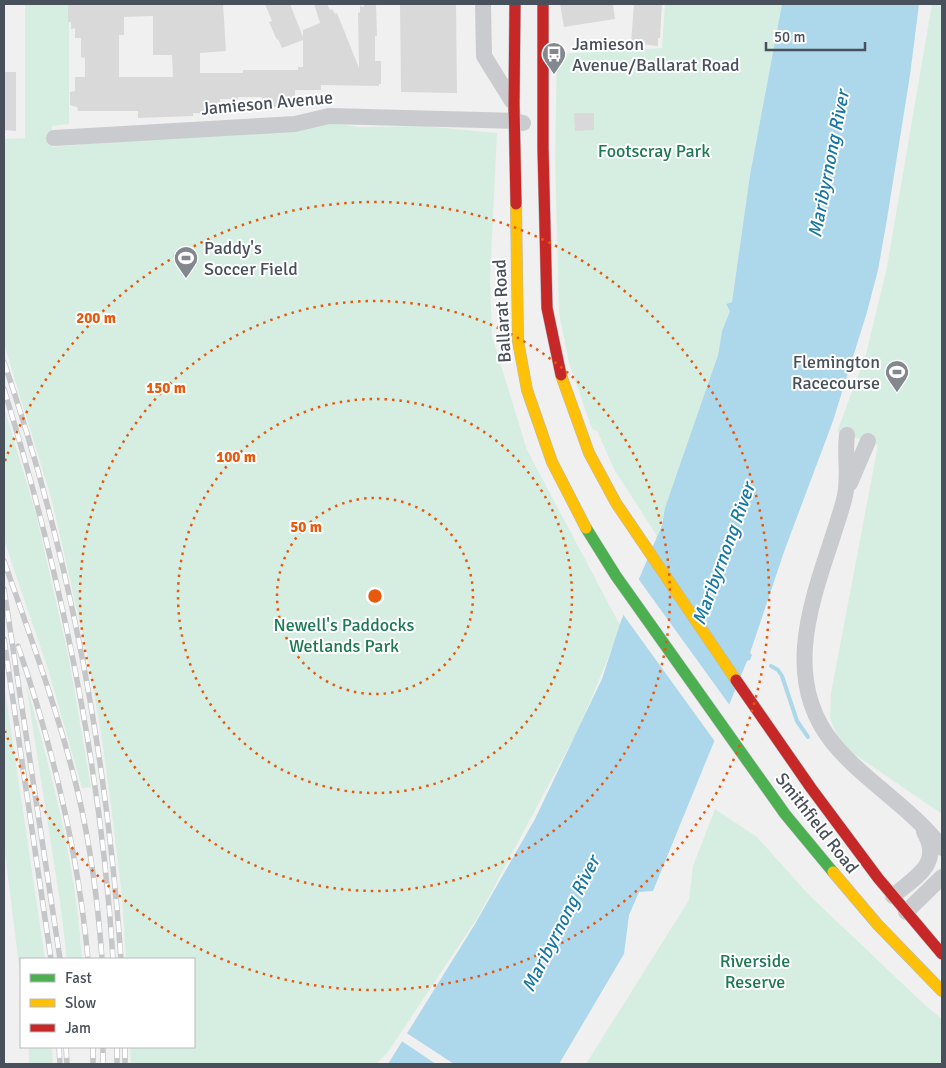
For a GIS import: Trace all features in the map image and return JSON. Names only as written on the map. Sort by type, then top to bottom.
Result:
[{"type":"highway","name":"Ballarat Road","points":[[514,4],[516,305],[521,365],[534,413],[552,462],[579,518],[616,576],[679,664]]},
{"type":"highway","points":[[543,4],[543,128]]},
{"type":"highway","name":"Smithfield Road","points":[[543,128],[547,308],[553,346],[567,396],[589,452],[607,488],[705,636],[811,788],[885,912],[942,991]]},
{"type":"highway","name":"Smithfield Road","points":[[679,664],[784,814],[885,912],[906,912],[942,954]]},
{"type":"highway","points":[[885,912],[906,912]]},
{"type":"street","points":[[483,4],[484,56],[514,113]]},
{"type":"street","name":"Jamieson Avenue","points":[[54,138],[295,124],[329,116],[514,113],[543,128]]},
{"type":"street","points":[[844,500],[847,435]]},
{"type":"street","points":[[868,441],[844,500],[810,610],[804,659],[806,684],[815,714],[832,741],[844,755],[942,848]]},
{"type":"street","points":[[885,912],[925,868],[931,857],[931,848],[927,836],[913,819]]},
{"type":"street","points":[[906,912],[942,878]]},
{"type":"green space","name":"Newell's Paddocks Wetlands Park","points":[[25,4],[69,4],[69,124],[52,126],[53,147],[332,122],[358,127],[424,126],[497,133],[490,279],[492,336],[527,450],[621,627],[580,726],[478,917],[388,1052],[376,1064],[131,1064],[130,1048],[195,1048],[195,958],[126,958],[122,897],[113,821],[102,739],[87,654],[52,501],[4,344],[4,139],[25,138]]},
{"type":"green space","name":"Footscray Park","points":[[665,4],[782,4],[750,175],[732,302],[726,304],[730,311],[722,331],[718,355],[657,536],[615,471],[597,431],[592,429],[569,363],[559,313],[555,155],[557,54],[662,48]]},
{"type":"green space","name":"Flemington Racecourse","points":[[932,4],[942,4],[942,814],[841,745],[830,718],[831,693],[878,445],[837,432],[866,354],[887,267]]},
{"type":"green space","points":[[4,407],[36,514],[69,659],[91,787],[82,788],[49,672],[4,540]]},
{"type":"green space","points":[[4,683],[45,958],[20,958],[20,973],[4,846]]},
{"type":"green space","points":[[26,684],[62,820],[74,889],[82,958],[67,958]]},
{"type":"green space","name":"Riverside Reserve","points":[[715,809],[757,837],[808,894],[942,1019],[942,1064],[586,1064],[689,900],[693,866]]},
{"type":"green space","points":[[29,1048],[52,1048],[53,1064],[29,1064]]},
{"type":"water","name":"Maribyrnong River","points":[[782,4],[919,4],[910,75],[878,270],[833,421],[785,549],[750,653],[752,655],[750,660],[747,661],[653,891],[639,892],[629,915],[624,954],[559,1064],[388,1064],[475,924],[535,819],[602,679],[621,621],[662,525],[665,508],[718,355],[722,331],[730,311],[726,304],[732,302],[750,175]]},
{"type":"pier","points":[[637,577],[731,707],[716,743],[622,613]]},
{"type":"pier","points":[[405,1032],[454,1064],[436,1064],[400,1040]]},
{"type":"building","points":[[223,4],[226,51],[200,53],[200,73],[243,73],[243,70],[298,70],[298,67],[303,67],[303,40],[282,48],[269,22],[272,21],[265,4],[290,4],[303,37],[303,30],[320,23],[314,4],[327,4],[330,10],[332,9],[335,14],[337,13],[359,68],[358,12],[360,13],[360,6],[364,7],[364,4],[376,4],[377,36],[375,36],[375,61],[381,61],[381,84],[379,86],[321,85],[321,90],[295,90],[295,108],[274,107],[274,110],[262,110],[262,97],[238,97],[238,99],[220,99],[220,114],[193,113],[193,116],[138,118],[138,111],[78,111],[77,107],[70,105],[70,92],[75,91],[75,77],[85,77],[85,58],[81,57],[81,38],[75,38],[75,28],[71,29],[71,22],[68,22],[68,5]],"holes":[[[153,16],[153,55],[172,55],[173,77],[119,77],[119,35],[124,35],[124,17]]]},
{"type":"building","points":[[400,4],[456,4],[457,93],[401,92]]},
{"type":"building","points":[[560,4],[613,4],[615,19],[564,27]]},
{"type":"building","points":[[634,4],[662,4],[658,46],[631,43]]},
{"type":"building","points":[[4,72],[16,72],[16,131],[4,130]]},
{"type":"building","points":[[574,113],[594,113],[594,130],[575,131]]},
{"type":"waterway","points":[[771,666],[778,670],[782,676],[797,721],[808,737]]},
{"type":"railway","points":[[4,362],[48,508],[82,657],[106,808],[115,883],[121,958]]},
{"type":"railway","points":[[4,389],[43,529],[75,671],[99,814],[113,958]]},
{"type":"railway","points":[[4,561],[53,705],[78,793],[87,834],[102,958]]},
{"type":"railway","points":[[4,589],[60,958]]},
{"type":"railway","points":[[4,639],[51,958]]},
{"type":"railway","points":[[18,646],[53,761],[71,839],[84,919],[88,958]]},
{"type":"railway","points":[[59,1048],[60,1064]]},
{"type":"railway","points":[[66,1048],[67,1064]]},
{"type":"railway","points":[[93,1048],[93,1064]]},
{"type":"railway","points":[[103,1048],[103,1064]]},
{"type":"railway","points":[[117,1048],[117,1064]]},
{"type":"railway","points":[[125,1048],[125,1064]]},
{"type":"traffic: fast","points":[[586,528],[616,576],[785,814],[833,872]]},
{"type":"traffic: slow","points":[[516,204],[518,341],[527,390],[552,462],[586,528]]},
{"type":"traffic: slow","points":[[561,375],[589,453],[616,503],[736,680]]},
{"type":"traffic: slow","points":[[833,872],[878,925],[942,991]]},
{"type":"traffic: jam","points":[[515,4],[514,105],[516,204]]},
{"type":"traffic: jam","points":[[543,4],[543,149],[547,308],[561,375]]},
{"type":"traffic: jam","points":[[736,680],[811,788],[878,878],[942,954]]},
{"type":"place","name":"Jamieson Avenue/Ballarat Road","points":[[554,75]]},
{"type":"place","name":"Paddy's Soccer Field","points":[[186,279]]},
{"type":"place","name":"Flemington Racecourse","points":[[897,393]]}]
